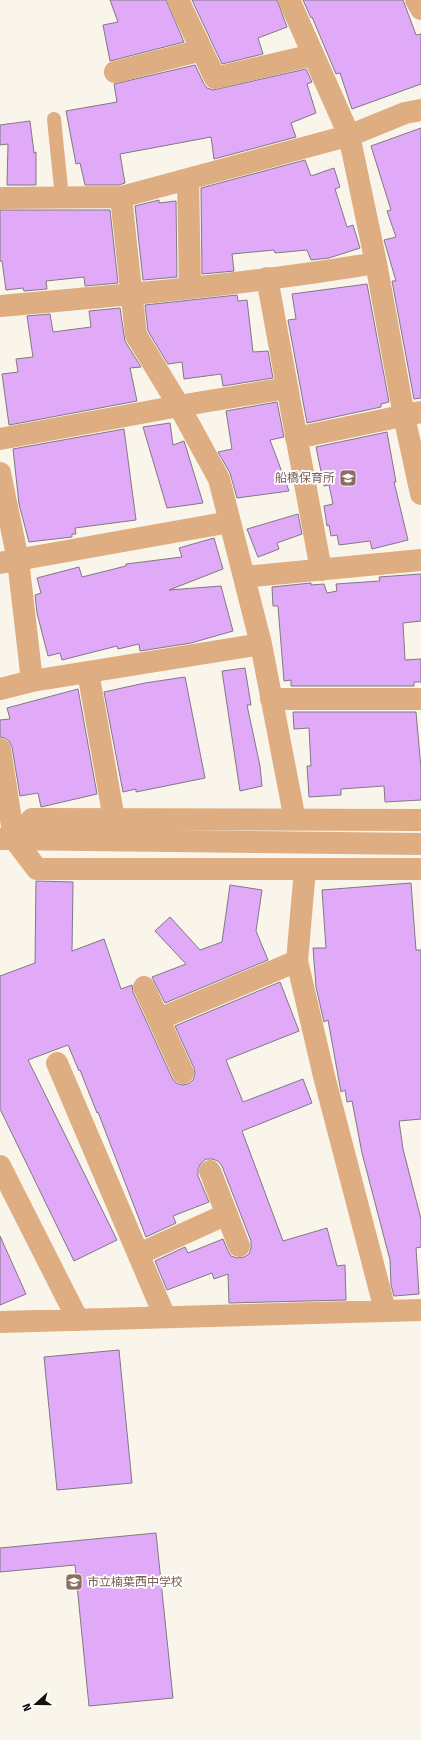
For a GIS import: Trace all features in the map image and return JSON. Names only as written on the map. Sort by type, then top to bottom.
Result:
[{"type":"street","points":[[178,0],[215,78],[313,55]]},
{"type":"street","points":[[289,0],[349,135],[376,263],[413,414],[421,494]]},
{"type":"street","points":[[416,0],[421,9]]},
{"type":"street","points":[[114,72],[202,50]]},
{"type":"street","points":[[0,198],[121,197],[351,135],[405,113],[421,110]]},
{"type":"street","points":[[188,179],[190,287]]},
{"type":"street","points":[[121,197],[136,335],[179,406],[219,479],[261,644],[295,820]]},
{"type":"street","points":[[0,306],[132,295],[326,271],[376,263]]},
{"type":"street","points":[[267,278],[320,570]]},
{"type":"street","points":[[0,439],[287,388]]},
{"type":"street","points":[[296,438],[413,414]]},
{"type":"street","points":[[0,473],[9,562],[32,681]]},
{"type":"street","points":[[9,562],[230,522]]},
{"type":"street","points":[[244,577],[421,560]]},
{"type":"street","points":[[0,689],[32,681],[261,644]]},
{"type":"street","points":[[88,672],[114,819]]},
{"type":"street","points":[[271,699],[421,699]]},
{"type":"street","points":[[0,749],[7,839],[37,869],[421,869]]},
{"type":"street","points":[[7,839],[32,819],[421,820]]},
{"type":"street","points":[[7,839],[421,844]]},
{"type":"street","points":[[305,869],[297,961],[324,1076],[385,1310]]},
{"type":"street","points":[[158,1019],[297,961]]},
{"type":"street","points":[[144,987],[183,1073]]},
{"type":"street","points":[[57,1063],[165,1317]]},
{"type":"street","points":[[0,1166],[78,1320]]},
{"type":"street","points":[[210,1172],[239,1246]]},
{"type":"street","points":[[139,1254],[227,1214]]},
{"type":"street","points":[[0,1322],[421,1310]]},
{"type":"lane","points":[[54,120],[62,198]]},
{"type":"building","points":[[110,0],[166,0],[184,42],[110,61],[103,25],[118,22]]},
{"type":"building","points":[[192,0],[277,0],[287,27],[258,38],[263,54],[222,64]]},
{"type":"building","points":[[303,0],[403,0],[416,35],[421,34],[421,84],[352,109],[340,73],[336,74],[312,17],[311,18]]},
{"type":"building","points":[[195,65],[204,84],[207,88],[213,90],[306,69],[312,82],[307,84],[316,113],[291,123],[296,137],[214,159],[211,137],[120,154],[125,183],[119,185],[85,185],[80,163],[76,164],[66,111],[117,102],[114,84]]},
{"type":"building","points":[[30,121],[34,153],[36,152],[36,185],[7,185],[8,144],[0,145],[0,125]]},
{"type":"building","points":[[421,128],[421,398],[414,399],[392,281],[396,281],[384,240],[396,237],[387,211],[391,210],[371,146]]},
{"type":"building","points":[[305,160],[311,176],[334,168],[340,187],[335,189],[347,227],[353,225],[360,248],[329,258],[311,260],[307,250],[275,253],[274,250],[232,254],[234,271],[202,274],[201,188]]},
{"type":"building","points":[[159,200],[159,203],[176,201],[177,277],[143,280],[135,206]]},
{"type":"building","points":[[0,210],[110,210],[118,283],[85,286],[84,277],[46,281],[47,289],[24,291],[23,288],[6,290],[2,261],[0,261]]},
{"type":"building","points":[[367,284],[389,402],[381,404],[381,407],[307,423],[288,320],[296,319],[292,294]]},
{"type":"building","points":[[237,295],[238,301],[247,300],[253,352],[268,351],[273,378],[223,386],[221,374],[184,379],[182,362],[168,364],[148,331],[145,305]]},
{"type":"building","points":[[120,308],[125,341],[141,367],[130,368],[137,401],[9,425],[2,374],[18,372],[16,359],[33,357],[27,316],[50,314],[53,332],[91,327],[89,311]]},
{"type":"building","points":[[277,402],[284,437],[270,440],[289,491],[237,498],[230,473],[218,452],[232,449],[226,411]]},
{"type":"building","points":[[170,423],[173,445],[184,441],[203,503],[167,508],[143,427]]},
{"type":"building","points":[[124,429],[136,520],[75,528],[76,534],[72,534],[72,537],[29,542],[19,504],[13,449]]},
{"type":"building","points":[[387,432],[396,482],[394,482],[408,540],[372,549],[370,541],[339,545],[337,535],[331,536],[329,525],[327,526],[324,506],[333,504],[329,485],[324,486],[316,447]]},
{"type":"building","points":[[298,514],[302,534],[277,543],[279,549],[258,557],[247,529]]},
{"type":"building","points":[[214,538],[223,569],[169,590],[221,586],[233,631],[191,643],[140,651],[139,644],[118,649],[117,646],[62,660],[60,653],[48,656],[37,613],[35,595],[41,593],[37,578],[79,567],[82,577],[126,566],[126,564],[182,557],[179,548]]},
{"type":"building","points":[[421,574],[421,621],[403,623],[405,660],[421,659],[421,682],[414,682],[414,686],[291,686],[291,680],[284,681],[278,606],[273,606],[272,587],[311,583],[311,585],[324,584],[327,593],[337,591],[336,584],[380,581],[379,577]]},
{"type":"building","points":[[245,668],[251,705],[247,705],[260,766],[262,786],[240,791],[222,671]]},
{"type":"building","points":[[185,677],[205,778],[136,792],[136,789],[123,792],[104,692],[145,683]]},
{"type":"building","points":[[78,689],[97,794],[41,807],[38,793],[20,796],[12,747],[9,741],[0,737],[0,720],[10,719],[7,708]]},
{"type":"building","points":[[293,712],[416,712],[421,768],[421,800],[385,802],[384,786],[341,789],[341,795],[309,797],[307,766],[311,766],[309,728],[294,729]]},
{"type":"building","points":[[36,881],[73,882],[72,951],[104,939],[121,989],[132,985],[133,992],[172,1078],[176,1083],[182,1085],[188,1084],[193,1080],[195,1074],[194,1068],[175,1026],[280,982],[299,1031],[226,1060],[243,1102],[303,1079],[312,1103],[242,1131],[283,1241],[327,1228],[337,1266],[345,1265],[346,1300],[229,1303],[228,1274],[214,1279],[212,1273],[167,1290],[155,1261],[185,1247],[188,1253],[223,1239],[231,1256],[237,1258],[244,1257],[249,1254],[251,1241],[222,1166],[218,1161],[206,1159],[201,1163],[198,1169],[198,1176],[209,1202],[173,1216],[176,1223],[146,1237],[98,1112],[97,1113],[80,1070],[79,1071],[68,1045],[28,1060],[117,1240],[74,1261],[0,1109],[0,976],[35,963]]},
{"type":"building","points":[[411,883],[416,950],[421,950],[421,1119],[399,1121],[403,1149],[421,1219],[421,1247],[416,1248],[419,1294],[394,1296],[391,1285],[390,1260],[362,1153],[352,1101],[347,1102],[345,1090],[341,1092],[328,1020],[324,1022],[316,987],[313,948],[326,948],[322,890]]},
{"type":"building","points":[[230,885],[262,890],[256,931],[268,960],[165,1003],[152,977],[186,964],[155,931],[170,917],[200,950],[222,942]]},
{"type":"building","points":[[0,1236],[26,1294],[0,1305]]},
{"type":"building","points":[[119,1350],[132,1483],[57,1490],[44,1357]]},
{"type":"building","points":[[156,1533],[173,1698],[89,1706],[75,1565],[0,1572],[0,1548]]},
{"type":"place","name":"船橋保育所","points":[[348,478]]},
{"type":"place","name":"市立楠葉西中学校","points":[[74,1582]]}]
